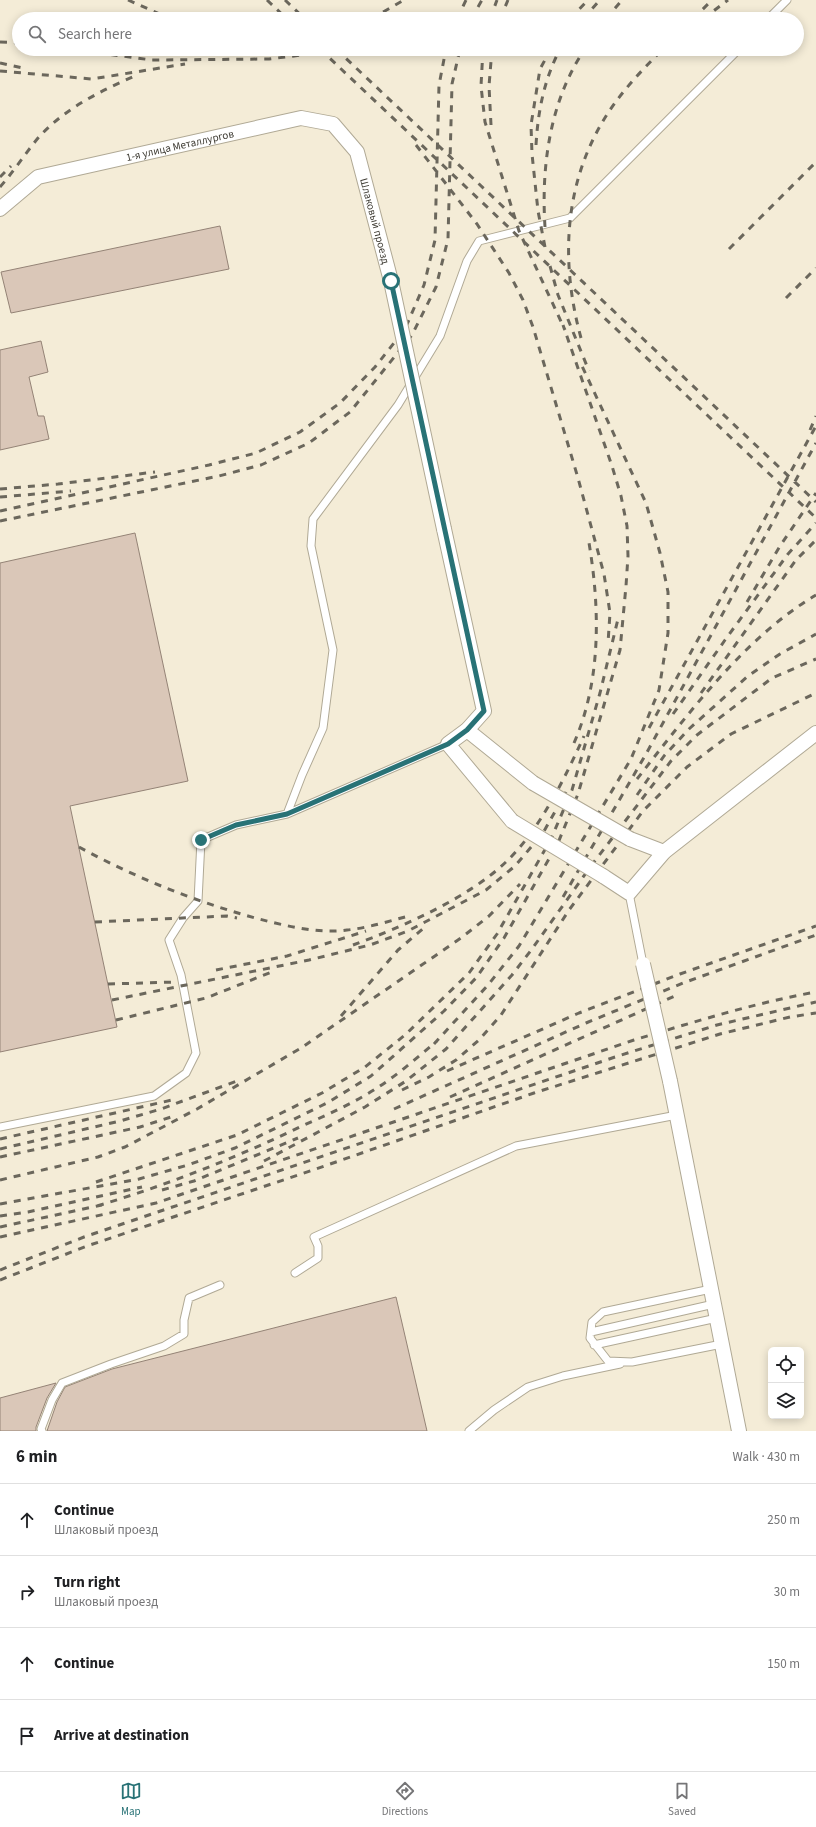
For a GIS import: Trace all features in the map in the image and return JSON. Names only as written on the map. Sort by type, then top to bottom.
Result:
[{"type":"street","name":"1-я улица Металлургов","points":[[0,208],[38,177],[301,118],[333,124],[357,152]]},
{"type":"street","name":"Шлаковый проезд","points":[[357,152],[391,281],[484,711],[467,730],[448,744]]},
{"type":"street","points":[[467,730],[533,782],[630,839],[664,852]]},
{"type":"street","points":[[448,744],[512,821],[629,893],[664,852],[816,733]]},
{"type":"street","points":[[643,964],[677,1115],[739,1431]]},
{"type":"lane","points":[[775,12],[787,0]]},
{"type":"lane","points":[[287,814],[302,775],[323,728],[333,650],[311,546],[313,519],[398,405],[436,342],[467,261],[479,241],[570,218],[732,56]]},
{"type":"lane","points":[[0,1127],[154,1096],[186,1073],[196,1053],[181,975],[169,940],[198,901],[201,840],[236,825],[287,814],[448,744]]},
{"type":"lane","points":[[629,893],[643,964]]},
{"type":"lane","points":[[295,1273],[318,1258],[318,1246],[314,1238],[516,1146],[677,1115]]},
{"type":"lane","points":[[42,1431],[41,1429],[52,1400],[62,1383],[164,1346],[184,1334],[184,1320],[189,1298],[220,1285]]},
{"type":"lane","points":[[632,1362],[608,1361],[594,1345],[590,1338],[592,1322],[602,1312],[711,1289]]},
{"type":"lane","points":[[591,1332],[714,1304]]},
{"type":"lane","points":[[594,1345],[717,1318]]},
{"type":"lane","points":[[470,1431],[494,1410],[528,1387],[563,1376],[722,1344]]},
{"type":"building","points":[[220,226],[229,269],[11,313],[1,272]]},
{"type":"building","points":[[41,341],[48,372],[29,377],[38,416],[44,416],[49,439],[0,450],[0,350]]},
{"type":"building","points":[[135,533],[188,781],[70,806],[117,1027],[0,1052],[0,563]]},
{"type":"building","points":[[396,1297],[427,1431],[47,1431],[57,1402],[65,1387],[112,1369]]},
{"type":"building","points":[[56,1383],[47,1398],[36,1427],[36,1431],[0,1431],[0,1398]]},
{"type":"railway","points":[[128,0],[155,12]]},
{"type":"railway","points":[[267,0],[280,12]]},
{"type":"railway","points":[[285,0],[298,12]]},
{"type":"railway","points":[[383,12],[404,0]]},
{"type":"railway","points":[[460,12],[466,0]]},
{"type":"railway","points":[[475,12],[482,0]]},
{"type":"railway","points":[[493,12],[497,0]]},
{"type":"railway","points":[[503,12],[508,0]]},
{"type":"railway","points":[[577,12],[588,0]]},
{"type":"railway","points":[[589,12],[600,0]]},
{"type":"railway","points":[[612,12],[622,0]]},
{"type":"railway","points":[[700,12],[712,0]]},
{"type":"railway","points":[[712,12],[728,0]]},
{"type":"railway","points":[[0,42],[12,43]]},
{"type":"railway","points":[[122,56],[152,60],[269,59],[294,56]]},
{"type":"railway","points":[[327,56],[816,518]]},
{"type":"railway","points":[[343,56],[816,502]]},
{"type":"railway","points":[[0,511],[209,465],[256,453],[300,432],[340,403],[375,367],[405,329],[424,285],[435,240],[439,85],[445,56]]},
{"type":"railway","points":[[0,521],[219,476],[261,465],[309,443],[350,412],[412,335],[436,287],[448,239],[452,84],[458,56]]},
{"type":"railway","points":[[483,56],[481,86],[485,122],[519,231],[565,330]]},
{"type":"railway","points":[[491,56],[489,86],[491,125]]},
{"type":"railway","points":[[545,247],[538,211],[532,154],[531,125],[540,69],[547,56]]},
{"type":"railway","points":[[536,145],[540,108],[546,84],[556,56]]},
{"type":"railway","points":[[545,227],[545,181],[550,134],[563,90],[581,56]]},
{"type":"railway","points":[[581,338],[570,283],[569,255],[573,200],[580,173],[590,147],[609,111],[631,83],[656,56]]},
{"type":"railway","points":[[0,63],[23,68]]},
{"type":"railway","points":[[0,71],[92,79],[185,64]]},
{"type":"railway","points":[[0,187],[38,138],[59,118],[83,102],[135,76]]},
{"type":"railway","points":[[416,145],[477,224],[509,273],[523,300],[533,327],[578,478],[604,574],[610,613],[608,643]]},
{"type":"railway","points":[[729,249],[816,162]]},
{"type":"railway","points":[[0,177],[11,166]]},
{"type":"railway","points":[[550,266],[558,295],[589,371]]},
{"type":"railway","points":[[786,298],[816,268]]},
{"type":"railway","points":[[0,1204],[139,1179],[188,1165],[235,1148],[327,1103],[371,1076],[444,1011],[476,978],[504,938],[558,843],[578,794],[620,650],[628,556],[627,526],[621,496],[612,466],[563,325]]},
{"type":"railway","points":[[434,1044],[488,985],[519,946],[631,759],[659,690],[668,633],[668,592],[660,553],[646,503],[582,366]]},
{"type":"railway","points":[[810,430],[816,416]]},
{"type":"railway","points":[[649,728],[816,426]]},
{"type":"railway","points":[[563,897],[646,754],[816,443]]},
{"type":"railway","points":[[0,489],[58,484],[155,472]]},
{"type":"railway","points":[[0,497],[71,491]]},
{"type":"railway","points":[[747,602],[780,546],[816,493]]},
{"type":"railway","points":[[673,714],[788,554],[816,523]]},
{"type":"railway","points":[[574,743],[583,719],[590,693],[596,642],[595,589],[588,537]]},
{"type":"railway","points":[[701,693],[796,560],[816,540]]},
{"type":"railway","points":[[637,779],[697,703],[719,678],[765,632],[790,612],[816,595]]},
{"type":"railway","points":[[96,1182],[237,1135],[322,1093],[365,1067],[405,1035],[469,973],[497,934],[551,839],[572,790],[600,693],[618,619]]},
{"type":"railway","points":[[637,795],[664,756],[689,729],[748,676],[780,654],[816,634]]},
{"type":"railway","points":[[264,1161],[365,1107],[406,1081],[446,1049],[512,975],[591,866],[671,761],[697,735],[772,678],[816,659]]},
{"type":"railway","points":[[402,1090],[429,1077],[456,1060],[479,1040],[501,1015],[569,910],[643,811],[687,767],[731,734],[816,693]]},
{"type":"railway","points":[[353,945],[434,910],[474,887],[507,861],[530,834],[551,802],[569,769],[584,736]]},
{"type":"railway","points":[[112,1000],[309,960],[370,945],[408,931],[486,890],[515,866],[543,833],[566,792]]},
{"type":"railway","points":[[79,847],[122,869],[189,897],[259,919],[292,927],[325,931],[347,930],[371,926],[409,916]]},
{"type":"railway","points":[[0,1180],[98,1157],[125,1147],[197,1109],[301,1048],[461,938],[489,916],[520,884]]},
{"type":"railway","points":[[95,922],[227,916],[237,918]]},
{"type":"railway","points":[[447,1071],[579,1013],[680,974],[816,926]]},
{"type":"railway","points":[[341,1016],[398,950],[425,927]]},
{"type":"railway","points":[[216,970],[287,956],[366,931]]},
{"type":"railway","points":[[394,1109],[586,1023],[683,983],[816,935]]},
{"type":"railway","points":[[116,1020],[206,998],[274,971]]},
{"type":"railway","points":[[108,984],[176,982]]},
{"type":"railway","points":[[0,1237],[156,1203],[634,1040],[747,1007],[816,992]]},
{"type":"railway","points":[[450,1097],[677,995]]},
{"type":"railway","points":[[0,1270],[84,1237],[615,1057],[717,1025],[816,1002]]},
{"type":"railway","points":[[0,1280],[87,1246],[313,1170],[534,1093],[720,1034],[790,1017],[816,1013]]},
{"type":"railway","points":[[97,1206],[201,1170],[252,1149],[342,1108],[371,1092],[387,1081],[437,1041]]},
{"type":"railway","points":[[0,1149],[120,1121],[161,1109],[237,1081]]},
{"type":"railway","points":[[0,1139],[172,1100]]},
{"type":"railway","points":[[0,1157],[140,1127],[174,1116]]},
{"type":"railway","points":[[162,1190],[194,1181],[298,1138]]},
{"type":"railway","points":[[0,1216],[28,1212],[142,1187]]},
{"type":"railway","points":[[0,1227],[102,1205]]},
{"type":"route","points":[[201,840],[236,825],[287,814],[448,744],[467,730],[484,711],[391,281]]}]
